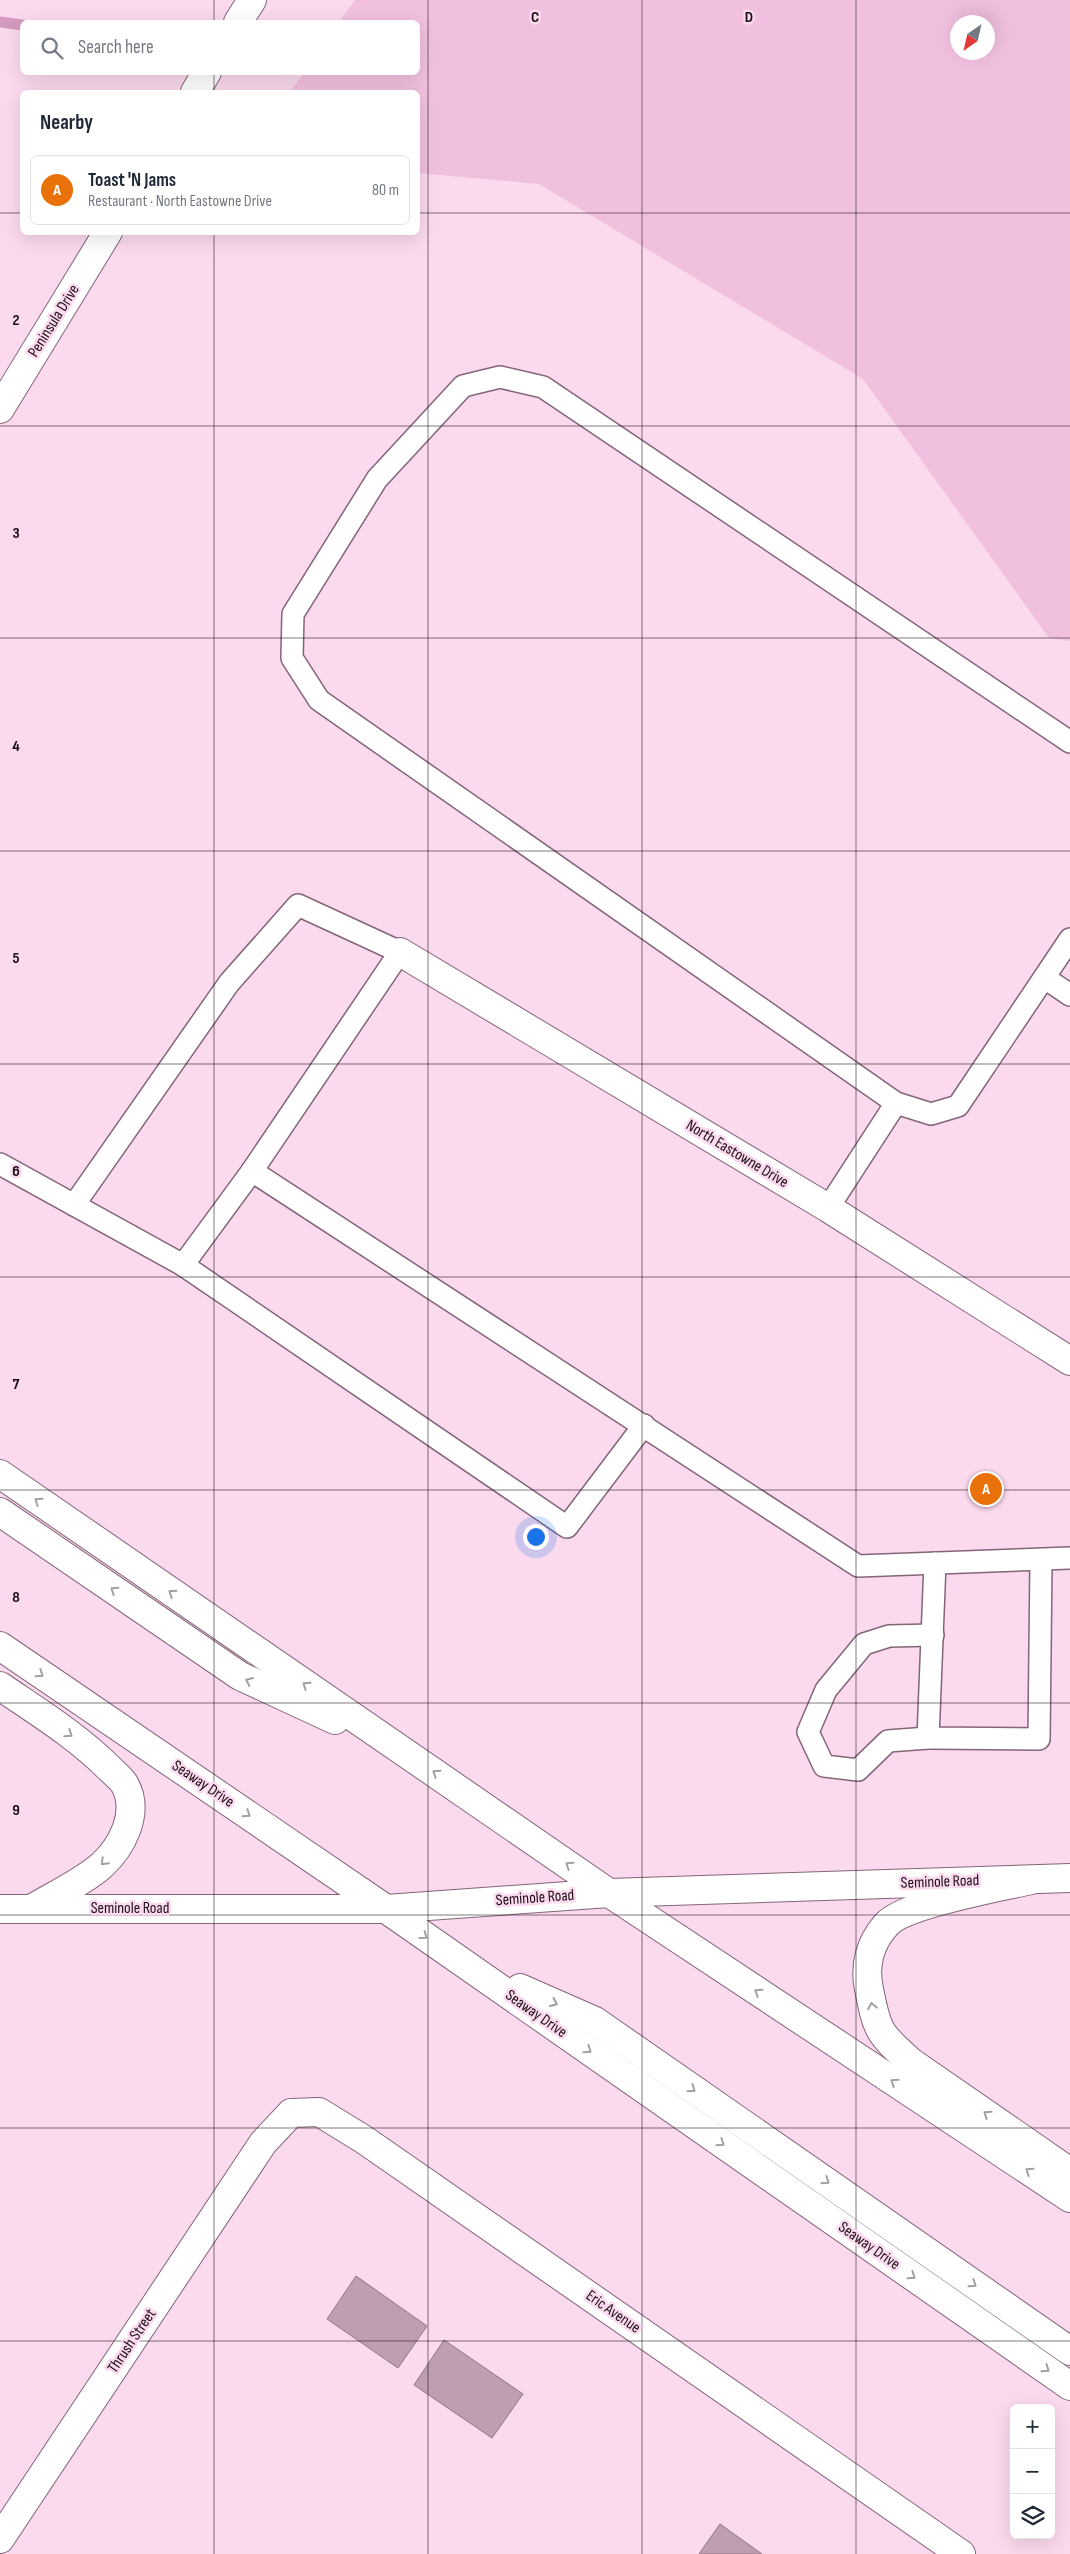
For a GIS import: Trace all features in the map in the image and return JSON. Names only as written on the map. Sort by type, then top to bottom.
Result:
[{"type":"main road","points":[[239,20],[252,0]]},
{"type":"main road","points":[[196,90],[205,75]]},
{"type":"main road","name":"Peninsula Drive","points":[[0,409],[106,235]]},
{"type":"main road","name":"North Eastowne Drive","points":[[400,952],[828,1208],[1070,1361]]},
{"type":"main road","points":[[0,1474],[609,1893],[1070,2198]]},
{"type":"main road","points":[[0,1512],[240,1676],[404,1752]]},
{"type":"main road","name":"Seaway Drive","points":[[0,1646],[386,1908],[1070,2386]]},
{"type":"main road","points":[[0,1686],[86,1746],[125,1784],[131,1805],[127,1829],[118,1847],[101,1865],[87,1877],[33,1908]]},
{"type":"main road","name":"Seminole Road","points":[[0,1909],[386,1908],[609,1893],[1070,1878]]},
{"type":"main road","points":[[1031,1880],[909,1910],[886,1923],[874,1943],[867,1964],[868,1986],[876,2024],[888,2042],[912,2062],[1070,2172]]},
{"type":"main road","points":[[462,1962],[595,2021],[1070,2351]]},
{"type":"main road","name":"Eric Avenue","points":[[264,2143],[291,2113],[319,2112],[364,2139],[961,2554]]},
{"type":"main road","name":"Thrush Street","points":[[0,2539],[264,2143]]},
{"type":"lane","points":[[1070,742],[543,388],[500,377],[462,386],[377,479],[293,614],[292,658],[319,700],[896,1103],[931,1114],[958,1106],[1070,938]]},
{"type":"lane","points":[[74,1205],[229,983],[298,905],[400,952],[252,1171],[183,1265]]},
{"type":"lane","points":[[1045,978],[1070,995]]},
{"type":"lane","points":[[828,1208],[896,1103]]},
{"type":"lane","points":[[0,1164],[183,1265],[567,1527],[644,1425]]},
{"type":"lane","points":[[252,1171],[858,1566],[1070,1558]]},
{"type":"lane","points":[[933,1635],[889,1636],[864,1644],[826,1690],[808,1732],[824,1766],[858,1770],[888,1742],[928,1738],[1039,1739],[1041,1560]]},
{"type":"lane","points":[[928,1738],[935,1563]]},
{"type":"shaded area","points":[[355,0],[1070,0],[1070,641],[1049,638],[863,379],[539,184],[420,173],[420,90],[291,90],[303,75],[420,75],[420,20],[340,20]]},
{"type":"building","points":[[356,2276],[427,2326],[398,2368],[327,2319]]},
{"type":"building","points":[[444,2340],[523,2394],[492,2438],[414,2385]]},
{"type":"building","points":[[720,2524],[762,2554],[699,2554]]},
{"type":"waterway","points":[[0,22],[20,25]]},
{"type":"place","name":"Toast 'N Jams","points":[[986,1489]]}]
